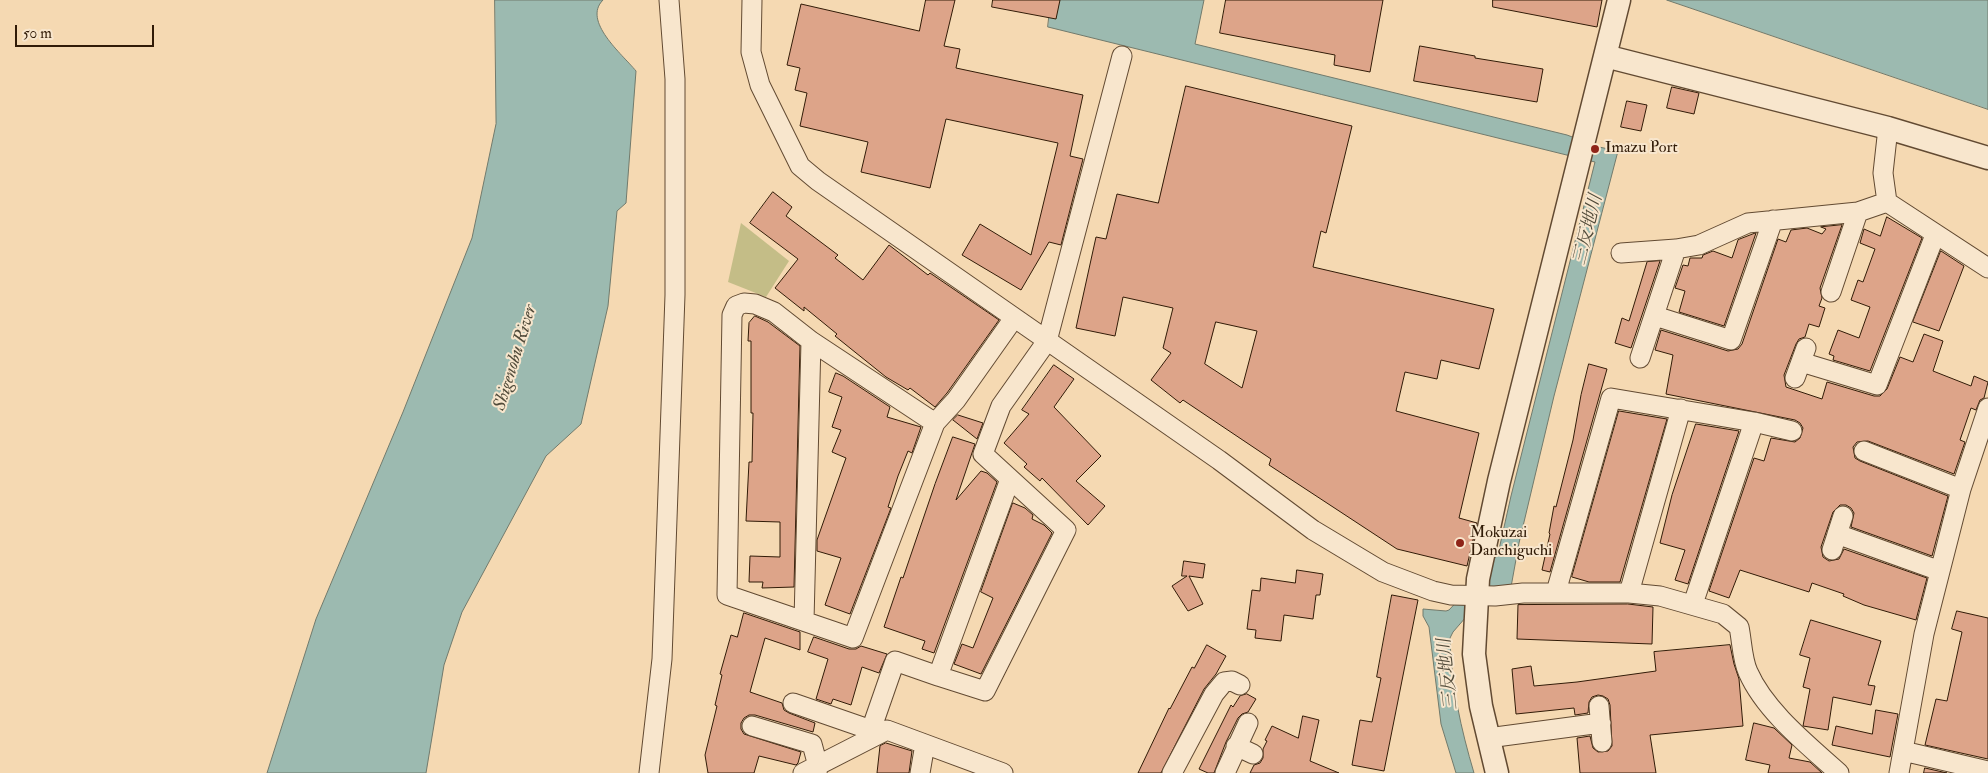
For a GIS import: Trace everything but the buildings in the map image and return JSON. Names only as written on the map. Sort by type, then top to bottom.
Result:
[{"type":"street","points":[[649,773],[662,659],[674,305],[675,79],[669,0]]},
{"type":"street","points":[[752,0],[751,52],[760,85],[800,166],[818,181],[1219,460],[1313,530],[1383,572],[1433,591],[1451,595],[1629,592],[1660,596],[1693,604],[1722,614],[1739,627],[1748,672],[1764,699],[1830,769]]},
{"type":"street","points":[[1497,773],[1480,706],[1474,654],[1476,596],[1481,564],[1499,481],[1619,0]]},
{"type":"street","points":[[873,733],[895,661],[985,691],[1066,530],[983,454],[1001,406],[1046,341],[1122,56]]},
{"type":"street","points":[[1605,56],[1888,128],[1988,158]]},
{"type":"street","points":[[1888,128],[1883,173],[1887,202],[1988,268]]},
{"type":"street","points":[[1621,254],[1699,245],[1748,223],[1858,212],[1887,202]]},
{"type":"street","points":[[1831,292],[1858,212]]},
{"type":"street","points":[[1655,316],[1731,340],[1773,220]]},
{"type":"street","points":[[1801,363],[1877,385],[1935,235]]},
{"type":"street","points":[[1640,358],[1676,249]]},
{"type":"street","points":[[934,423],[811,341],[774,312],[755,304],[744,303],[736,306],[732,315],[727,595],[854,638],[934,423],[956,400],[1014,318]]},
{"type":"street","points":[[804,621],[811,341]]},
{"type":"street","points":[[1556,592],[1610,398],[1754,422],[1792,431]]},
{"type":"street","points":[[1899,773],[1924,634],[1961,489],[1988,408]]},
{"type":"street","points":[[1629,592],[1681,409]]},
{"type":"street","points":[[1693,604],[1754,422]]},
{"type":"street","points":[[1864,451],[1961,489]]},
{"type":"street","points":[[938,676],[1010,479]]},
{"type":"street","points":[[1837,534],[1940,571]]},
{"type":"street","points":[[1172,773],[1214,694],[1224,682],[1232,681],[1240,686]]},
{"type":"street","points":[[792,703],[873,733]]},
{"type":"street","points":[[1488,738],[1600,714],[1602,742]]},
{"type":"street","points":[[1225,773],[1245,750],[1248,723]]},
{"type":"street","points":[[752,726],[812,744],[813,770],[873,733],[887,730],[1003,773]]},
{"type":"street","points":[[920,773],[925,744]]},
{"type":"street","points":[[1903,751],[1988,771]]},
{"type":"shaded area","points":[[741,223],[789,261],[766,297],[728,282]]},
{"type":"water","name":"Shigenobu River","points":[[495,0],[603,0],[598,8],[597,18],[601,27],[606,37],[636,71],[626,203],[617,211],[608,306],[581,424],[546,456],[462,612],[444,665],[426,773],[267,773],[316,619],[403,412],[472,238],[496,124]]},
{"type":"water","name":"三反地川","points":[[1051,0],[1204,0],[1195,44],[1567,135],[1599,147],[1618,151],[1554,396],[1519,543],[1511,587],[1492,587],[1450,638],[1452,673],[1458,707],[1474,773],[1456,773],[1441,724],[1429,627],[1423,616],[1423,609],[1449,610],[1498,554],[1595,162],[1048,27]]},
{"type":"water","points":[[1667,0],[1988,0],[1988,109]]},
{"type":"place","name":"Imazu Port","points":[[1595,149]]},
{"type":"place","name":"Mokuzai Danchiguchi","points":[[1460,543]]}]
